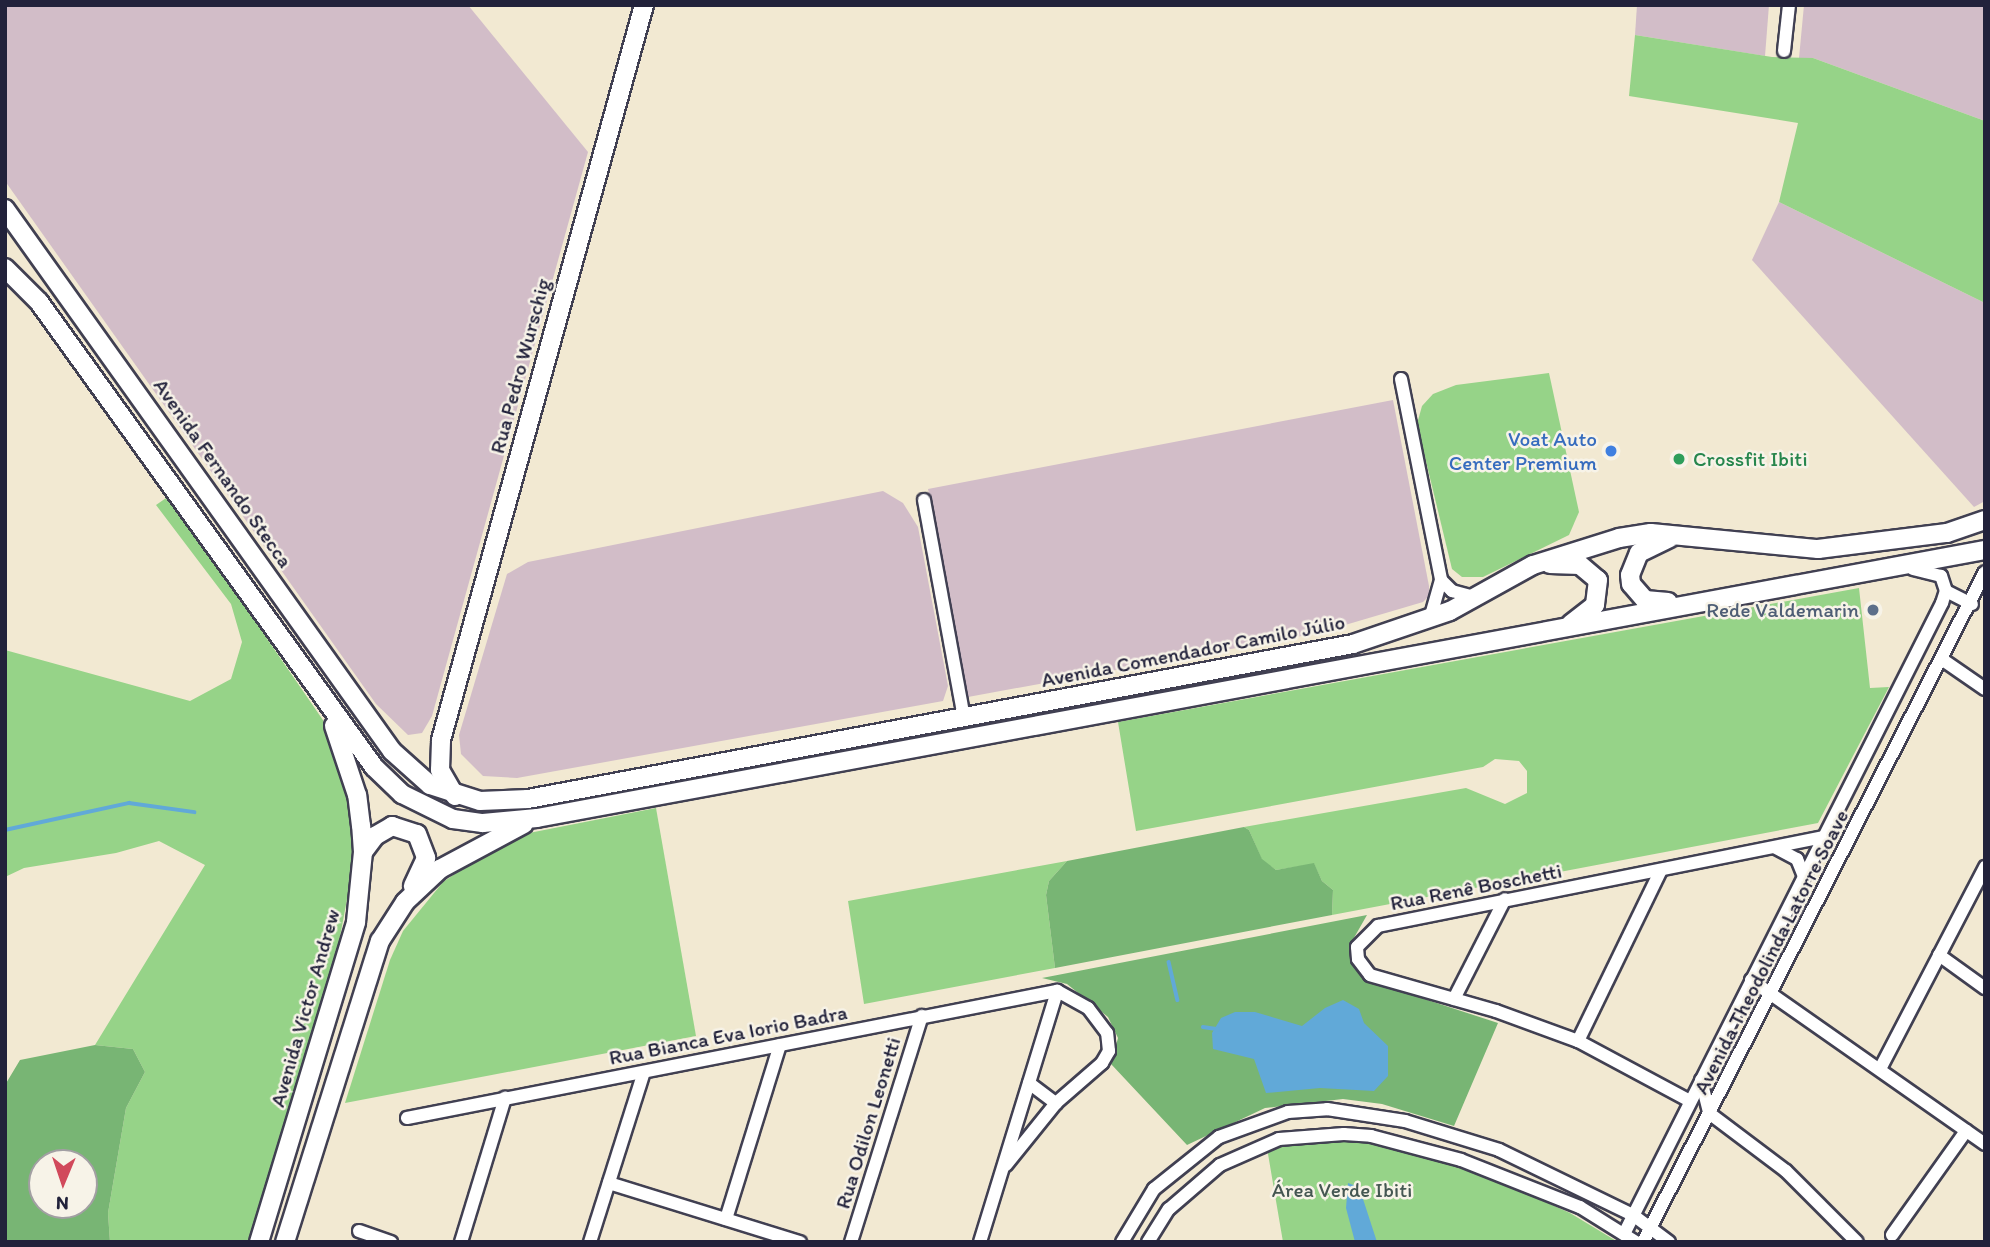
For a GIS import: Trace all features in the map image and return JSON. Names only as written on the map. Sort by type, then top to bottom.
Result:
[{"type":"main road","name":"Rua Pedro Wurschig","points":[[454,796],[440,769],[441,740],[644,5]]},
{"type":"main road","name":"Avenida Fernando Stecca","points":[[5,209],[403,763]]},
{"type":"main road","points":[[5,268],[39,302],[326,702]]},
{"type":"main road","name":"Avenida Comendador Camilo Júlio","points":[[403,763],[430,785],[454,796],[490,801],[528,799],[1353,644],[1430,619],[1533,565],[1619,538],[1677,536],[1818,549],[1947,534],[1985,520]]},
{"type":"main road","points":[[1677,536],[1639,554],[1630,575],[1636,592],[1657,603],[1726,596]]},
{"type":"main road","name":"Avenida Comendador Camilo Júlio","points":[[326,702],[374,767],[402,794],[453,819],[484,823],[537,818],[1985,550]]},
{"type":"main road","points":[[1533,565],[1580,565],[1598,580],[1595,605],[1566,628]]},
{"type":"main road","name":"Avenida Victor Andrew","points":[[259,1242],[347,956],[363,852],[357,796],[326,702]]},
{"type":"main road","points":[[403,763],[428,759],[441,740]]},
{"type":"main road","points":[[405,902],[440,869],[471,849],[537,818]]},
{"type":"main road","points":[[285,1242],[366,974],[380,941],[405,902],[426,858],[417,834],[392,827],[375,836],[363,852]]},
{"type":"street","points":[[1784,51],[1789,5]]},
{"type":"street","points":[[1401,379],[1441,580],[1430,619]]},
{"type":"street","points":[[925,500],[964,717]]},
{"type":"street","name":"Avenida Comendador Camilo Júlio","points":[[1871,572],[1923,568],[1941,576],[1946,591]]},
{"type":"street","name":"Avenida Theodolinda Latorre Soave","points":[[1643,1242],[1972,604],[1985,572]]},
{"type":"street","points":[[1441,580],[1452,591],[1474,597]]},
{"type":"street","points":[[1946,591],[1972,604]]},
{"type":"street","name":"Avenida Theodolinda Latorre Soave","points":[[1623,1234],[1946,591]]},
{"type":"street","points":[[1943,660],[1985,688]]},
{"type":"street","name":"Avenida Theodolinda Latorre Soave","points":[[1856,773],[1859,787],[1875,791]]},
{"type":"street","name":"Avenida Theodolinda Latorre Soave","points":[[1847,791],[1860,796],[1866,808]]},
{"type":"street","name":"Rua Renê Boschetti","points":[[1690,1101],[1578,1041],[1454,999],[1370,975],[1358,959],[1357,947],[1378,926],[1506,899],[1660,872],[1823,837]]},
{"type":"street","points":[[1776,848],[1797,859],[1804,876]]},
{"type":"street","points":[[1880,1069],[1985,867]]},
{"type":"street","points":[[1578,1041],[1660,872]]},
{"type":"street","points":[[1638,876],[1644,906]]},
{"type":"street","points":[[1454,999],[1506,899]]},
{"type":"street","points":[[1483,904],[1490,910],[1492,924]]},
{"type":"street","points":[[1939,955],[1985,988]]},
{"type":"street","points":[[1751,980],[1985,1144]]},
{"type":"street","points":[[980,1242],[1057,990],[1088,1007],[1110,1043],[1102,1063],[1056,1103],[1002,1171]]},
{"type":"street","name":"Rua Bianca Eva Iorio Badra","points":[[407,1118],[1057,990]]},
{"type":"street","name":"Rua Odilon Leonetti","points":[[851,1242],[922,1016]]},
{"type":"street","points":[[726,1219],[780,1045]]},
{"type":"street","points":[[590,1242],[644,1072]]},
{"type":"street","name":"Avenida Theodolinda Latorre Soave","points":[[1701,1079],[1709,1113]]},
{"type":"street","points":[[1029,1083],[1056,1103]]},
{"type":"street","points":[[461,1242],[505,1098]]},
{"type":"street","points":[[1122,1242],[1154,1189],[1192,1155],[1254,1121],[1288,1112],[1337,1110],[1405,1121],[1499,1150],[1633,1215],[1669,1242]]},
{"type":"street","points":[[1709,1113],[1786,1171],[1857,1242]]},
{"type":"street","name":"Avenida Theodolinda Latorre Soave","points":[[1661,1206],[1649,1199],[1678,1142],[1681,1120]]},
{"type":"street","points":[[1892,1235],[1966,1131]]},
{"type":"street","points":[[1148,1242],[1169,1209],[1220,1165],[1279,1139],[1308,1135],[1371,1136],[1461,1160],[1597,1216],[1636,1242]]},
{"type":"street","points":[[609,1183],[800,1242]]},
{"type":"street","points":[[1597,1216],[1605,1200]]},
{"type":"street","points":[[359,1231],[391,1242]]},
{"type":"shaded area","points":[[5,5],[468,5],[588,152],[432,716],[422,733],[408,735],[376,704],[5,181]]},
{"type":"shaded area","points":[[1637,5],[1769,5],[1765,56],[1635,35]]},
{"type":"shaded area","points":[[1804,5],[1985,5],[1985,121],[1813,58],[1799,58]]},
{"type":"shaded area","points":[[1779,202],[1985,303],[1985,501],[1974,507],[1752,260]]},
{"type":"shaded area","points":[[1393,400],[1429,586],[1429,596],[1423,602],[1318,633],[968,697],[928,489]]},
{"type":"shaded area","points":[[883,491],[903,503],[918,527],[948,686],[943,701],[517,778],[483,776],[461,754],[459,735],[507,574],[528,562]]},
{"type":"green space","points":[[1635,35],[1772,57],[1813,58],[1985,121],[1985,303],[1779,202],[1798,123],[1629,96]]},
{"type":"green space","points":[[1549,373],[1579,512],[1569,535],[1483,577],[1462,577],[1452,569],[1417,424],[1422,406],[1433,394],[1456,385]]},
{"type":"green space","points":[[169,496],[327,726],[344,775],[353,823],[351,878],[339,942],[253,1242],[110,1242],[108,1213],[126,1108],[145,1072],[133,1049],[95,1045],[205,865],[159,841],[116,853],[24,868],[5,877],[5,650],[190,701],[231,679],[242,642],[231,604],[156,505]]},
{"type":"green space","points":[[1859,588],[1870,688],[1889,687],[1818,823],[1332,915],[1333,890],[1322,881],[1314,864],[1276,870],[1262,860],[1249,830],[1244,827],[1466,788],[1505,804],[1527,793],[1527,771],[1519,761],[1495,759],[1483,767],[1136,831],[1118,722]]},
{"type":"green space","points":[[656,808],[696,1036],[345,1103],[390,960],[403,931],[443,882],[499,844],[529,833]]},
{"type":"green space","points":[[1244,827],[1249,830],[1262,859],[1276,870],[1314,863],[1322,881],[1333,890],[1332,915],[1055,968],[1046,895],[1049,881],[1067,861]]},
{"type":"green space","points":[[1067,861],[1049,881],[1046,895],[1055,968],[864,1004],[848,901]]},
{"type":"green space","points":[[1367,915],[1351,943],[1350,955],[1366,980],[1498,1023],[1454,1126],[1382,1104],[1343,1099],[1265,1108],[1187,1145],[1111,1064],[1118,1038],[1108,1017],[1067,984],[1042,978]]},
{"type":"green space","points":[[95,1045],[133,1049],[145,1072],[126,1108],[108,1213],[110,1242],[5,1242],[5,1085],[20,1060]]},
{"type":"green space","name":"Área Verde Ibiti","points":[[1354,1138],[1444,1162],[1514,1188],[1570,1213],[1618,1242],[1283,1242],[1267,1148],[1306,1139],[1308,1144],[1308,1139]]},
{"type":"water","points":[[1343,1000],[1359,1009],[1364,1023],[1388,1046],[1388,1076],[1374,1091],[1320,1088],[1266,1093],[1254,1059],[1213,1049],[1212,1033],[1221,1018],[1235,1012],[1255,1012],[1302,1026],[1325,1008]]},
{"type":"water","points":[[1348,1183],[1356,1186],[1363,1199],[1377,1242],[1355,1242],[1346,1208]]},
{"type":"waterway","points":[[5,830],[129,803],[194,812]]},
{"type":"waterway","points":[[1169,962],[1178,1000]]},
{"type":"waterway","points":[[1203,1027],[1218,1029]]},
{"type":"place","name":"Voat Auto Center Premium","points":[[1611,451]]},
{"type":"place","name":"Crossfit Ibiti","points":[[1679,459]]},
{"type":"place","name":"Rede Valdemarin","points":[[1873,610]]}]
